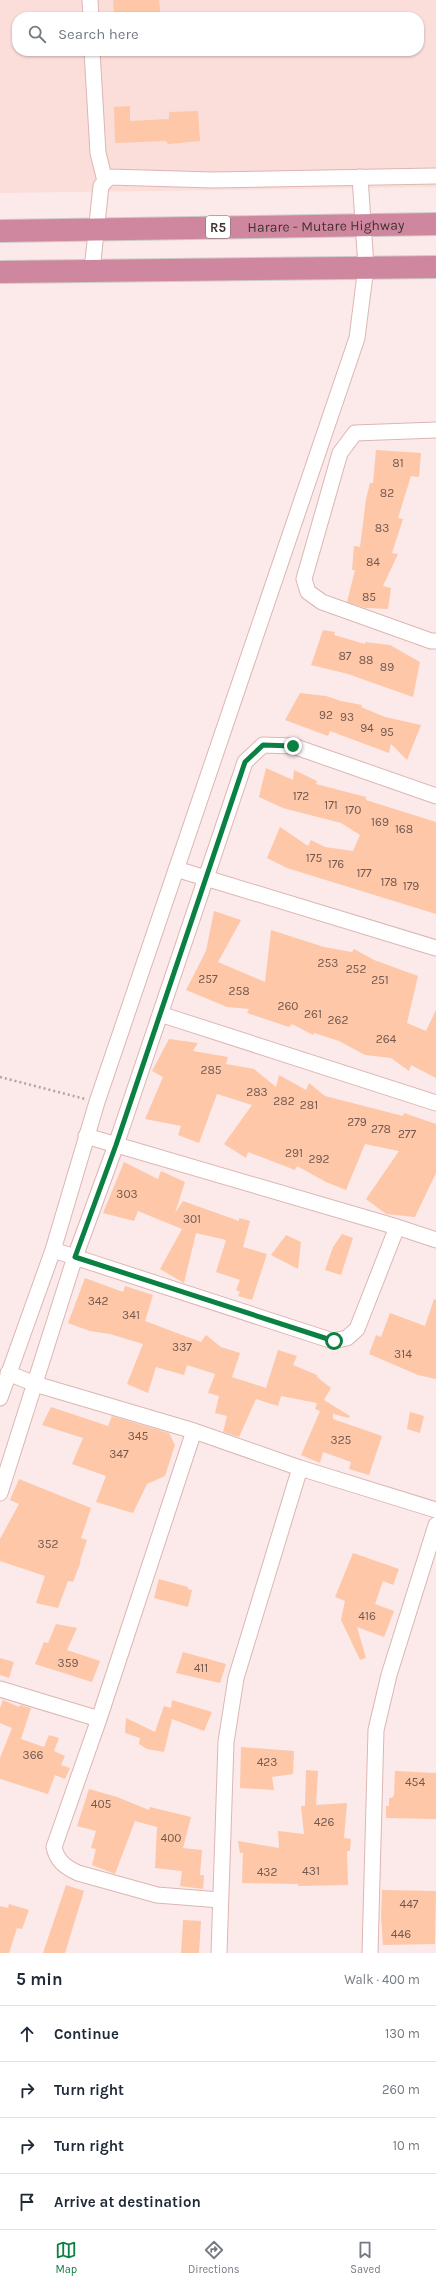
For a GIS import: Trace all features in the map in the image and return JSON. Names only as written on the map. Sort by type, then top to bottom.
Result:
[{"type":"highway","name":"Harare - Mutare Highway","points":[[0,231],[436,224]]},
{"type":"highway","points":[[0,272],[436,266]]},
{"type":"street","points":[[90,0],[91,12]]},
{"type":"street","points":[[92,56],[98,153],[105,181]]},
{"type":"street","points":[[92,270],[101,186],[109,177],[214,180],[436,176]]},
{"type":"street","points":[[0,1398],[53,1250],[97,1102],[357,338],[366,268],[360,177]]},
{"type":"street","points":[[436,430],[355,433],[340,453],[304,579],[308,592],[322,602],[436,641]]},
{"type":"street","points":[[0,1493],[75,1257],[116,1145],[245,762],[263,745],[293,746],[436,796]]},
{"type":"street","points":[[176,868],[436,948]]},
{"type":"street","points":[[160,1014],[436,1103]]},
{"type":"street","points":[[86,1136],[436,1240]]},
{"type":"street","points":[[53,1250],[334,1341],[347,1338],[356,1329],[396,1227]]},
{"type":"street","points":[[8,1373],[35,1384],[194,1431],[300,1468],[436,1510]]},
{"type":"street","points":[[194,1431],[99,1719],[54,1847],[56,1857],[66,1867],[78,1873],[157,1895],[220,1900]]},
{"type":"street","points":[[219,1953],[226,1742],[236,1678],[300,1468]]},
{"type":"street","points":[[370,1953],[376,1730],[389,1675],[436,1525]]},
{"type":"street","points":[[0,1689],[99,1719]]},
{"type":"path","points":[[0,1077],[97,1102]]},
{"type":"shaded area","points":[[0,0],[436,0],[436,187],[0,193]]},
{"type":"building","points":[[113,0],[159,0],[160,12],[114,12]]},
{"type":"building","points":[[130,106],[130,121],[169,119],[169,112],[198,111],[200,141],[168,144],[166,141],[115,143],[114,107]]},
{"type":"building","points":[[376,450],[421,453],[419,477],[411,476],[398,518],[403,519],[392,553],[398,554],[383,586],[391,588],[388,609],[365,608],[347,602],[355,570],[352,570],[354,546],[360,547],[366,499],[370,483],[373,483]]},
{"type":"building","points":[[323,630],[335,632],[334,635],[365,644],[365,642],[390,645],[420,662],[413,697],[348,674],[311,665]]},
{"type":"building","points":[[300,693],[326,696],[341,701],[362,705],[361,707],[385,717],[421,725],[407,760],[391,744],[389,753],[330,731],[328,736],[285,720]]},
{"type":"building","points":[[266,768],[293,780],[294,770],[317,781],[316,784],[366,797],[366,800],[436,822],[436,914],[287,868],[267,858],[280,827],[308,846],[311,840],[325,847],[353,851],[360,835],[341,823],[283,808],[259,797]]},
{"type":"building","points":[[214,911],[241,920],[218,962],[265,982],[271,930],[324,947],[352,952],[354,949],[374,960],[418,976],[407,1023],[426,1031],[436,1010],[436,1078],[411,1065],[409,1071],[391,1058],[365,1055],[339,1041],[314,1033],[313,1035],[292,1024],[289,1027],[247,1013],[249,1009],[227,1007],[186,990],[206,951]]},
{"type":"building","points":[[169,1039],[198,1043],[193,1051],[228,1057],[226,1064],[254,1069],[276,1087],[279,1075],[306,1090],[309,1083],[325,1096],[403,1116],[404,1113],[436,1124],[436,1173],[415,1217],[386,1214],[366,1199],[399,1151],[365,1144],[346,1190],[326,1182],[297,1166],[295,1170],[248,1152],[246,1158],[224,1144],[252,1105],[217,1094],[199,1143],[178,1135],[181,1126],[145,1119],[163,1077],[152,1071]]},
{"type":"building","points":[[124,1162],[158,1179],[161,1171],[185,1182],[175,1213],[183,1201],[239,1221],[239,1218],[250,1221],[243,1247],[267,1254],[252,1300],[238,1296],[240,1292],[236,1290],[240,1280],[216,1272],[226,1240],[196,1233],[184,1283],[160,1269],[182,1229],[138,1211],[134,1221],[103,1213]]},
{"type":"building","points":[[342,1234],[353,1238],[341,1275],[325,1270],[333,1247]]},
{"type":"building","points":[[286,1235],[301,1242],[298,1269],[271,1255]]},
{"type":"building","points":[[85,1278],[123,1292],[125,1286],[153,1295],[145,1321],[201,1342],[206,1335],[221,1347],[240,1353],[232,1377],[266,1388],[278,1350],[297,1356],[293,1365],[317,1375],[317,1377],[331,1388],[324,1400],[350,1416],[349,1418],[333,1414],[333,1419],[382,1436],[369,1475],[349,1469],[351,1462],[323,1452],[320,1463],[301,1455],[320,1411],[315,1409],[317,1403],[281,1396],[278,1406],[256,1399],[239,1437],[223,1432],[227,1416],[215,1413],[219,1396],[208,1393],[215,1374],[187,1365],[184,1375],[156,1367],[148,1393],[127,1384],[143,1344],[110,1334],[90,1331],[68,1323]]},
{"type":"building","points":[[434,1299],[436,1300],[436,1379],[418,1375],[369,1354],[376,1335],[381,1337],[390,1313],[425,1326]]},
{"type":"building","points":[[51,1407],[108,1426],[112,1416],[169,1433],[175,1445],[165,1476],[147,1484],[133,1513],[96,1502],[106,1476],[72,1464],[83,1438],[42,1425]]},
{"type":"building","points":[[410,1412],[424,1416],[420,1433],[407,1429]]},
{"type":"building","points":[[19,1479],[91,1508],[81,1538],[87,1540],[81,1561],[73,1582],[68,1581],[58,1608],[36,1603],[45,1576],[0,1561],[0,1539],[19,1504],[10,1500]]},
{"type":"building","points":[[353,1553],[399,1569],[393,1585],[383,1581],[375,1604],[394,1611],[384,1637],[357,1627],[366,1658],[360,1660],[341,1620],[345,1601],[335,1597]]},
{"type":"building","points":[[159,1579],[188,1587],[188,1589],[192,1590],[188,1607],[154,1598]]},
{"type":"building","points":[[56,1624],[77,1628],[67,1650],[100,1661],[92,1682],[35,1664],[44,1642],[48,1643]]},
{"type":"building","points":[[183,1652],[226,1664],[220,1683],[176,1673]]},
{"type":"building","points":[[0,1658],[14,1662],[9,1678],[0,1675]]},
{"type":"building","points":[[3,1700],[19,1707],[20,1705],[31,1708],[21,1739],[44,1747],[49,1735],[59,1738],[54,1751],[65,1756],[61,1765],[70,1768],[65,1779],[55,1775],[48,1794],[0,1779],[0,1758],[12,1728],[0,1723],[0,1708]]},
{"type":"building","points":[[172,1700],[212,1712],[204,1731],[172,1719],[164,1752],[147,1749],[139,1744],[140,1738],[125,1733],[126,1718],[155,1732],[164,1706],[171,1708]]},
{"type":"building","points":[[241,1747],[294,1751],[293,1774],[272,1777],[274,1790],[240,1788]]},
{"type":"building","points":[[306,1770],[318,1771],[316,1805],[347,1803],[344,1838],[351,1839],[350,1851],[347,1851],[348,1885],[298,1886],[298,1884],[242,1883],[243,1853],[240,1853],[238,1841],[279,1848],[278,1831],[304,1834],[301,1806],[305,1806]]},
{"type":"building","points":[[395,1771],[436,1773],[436,1819],[386,1818],[386,1806],[389,1806],[389,1798],[392,1798],[394,1795]]},
{"type":"building","points":[[89,1789],[117,1797],[149,1810],[150,1807],[191,1817],[183,1848],[202,1850],[200,1875],[204,1875],[203,1889],[180,1886],[182,1871],[155,1868],[157,1827],[135,1821],[115,1874],[92,1865],[96,1849],[91,1848],[96,1831],[77,1826]]},
{"type":"building","points":[[66,1885],[84,1891],[65,1953],[43,1953]]},
{"type":"building","points":[[382,1890],[436,1891],[435,1944],[383,1945],[381,1916]]},
{"type":"building","points":[[9,1904],[29,1910],[22,1929],[17,1928],[9,1953],[0,1953],[0,1906],[8,1908]]},
{"type":"building","points":[[183,1920],[201,1921],[199,1953],[181,1953]]},
{"type":"route","points":[[293,746],[263,745],[245,762],[116,1145],[75,1257],[334,1341]]}]
